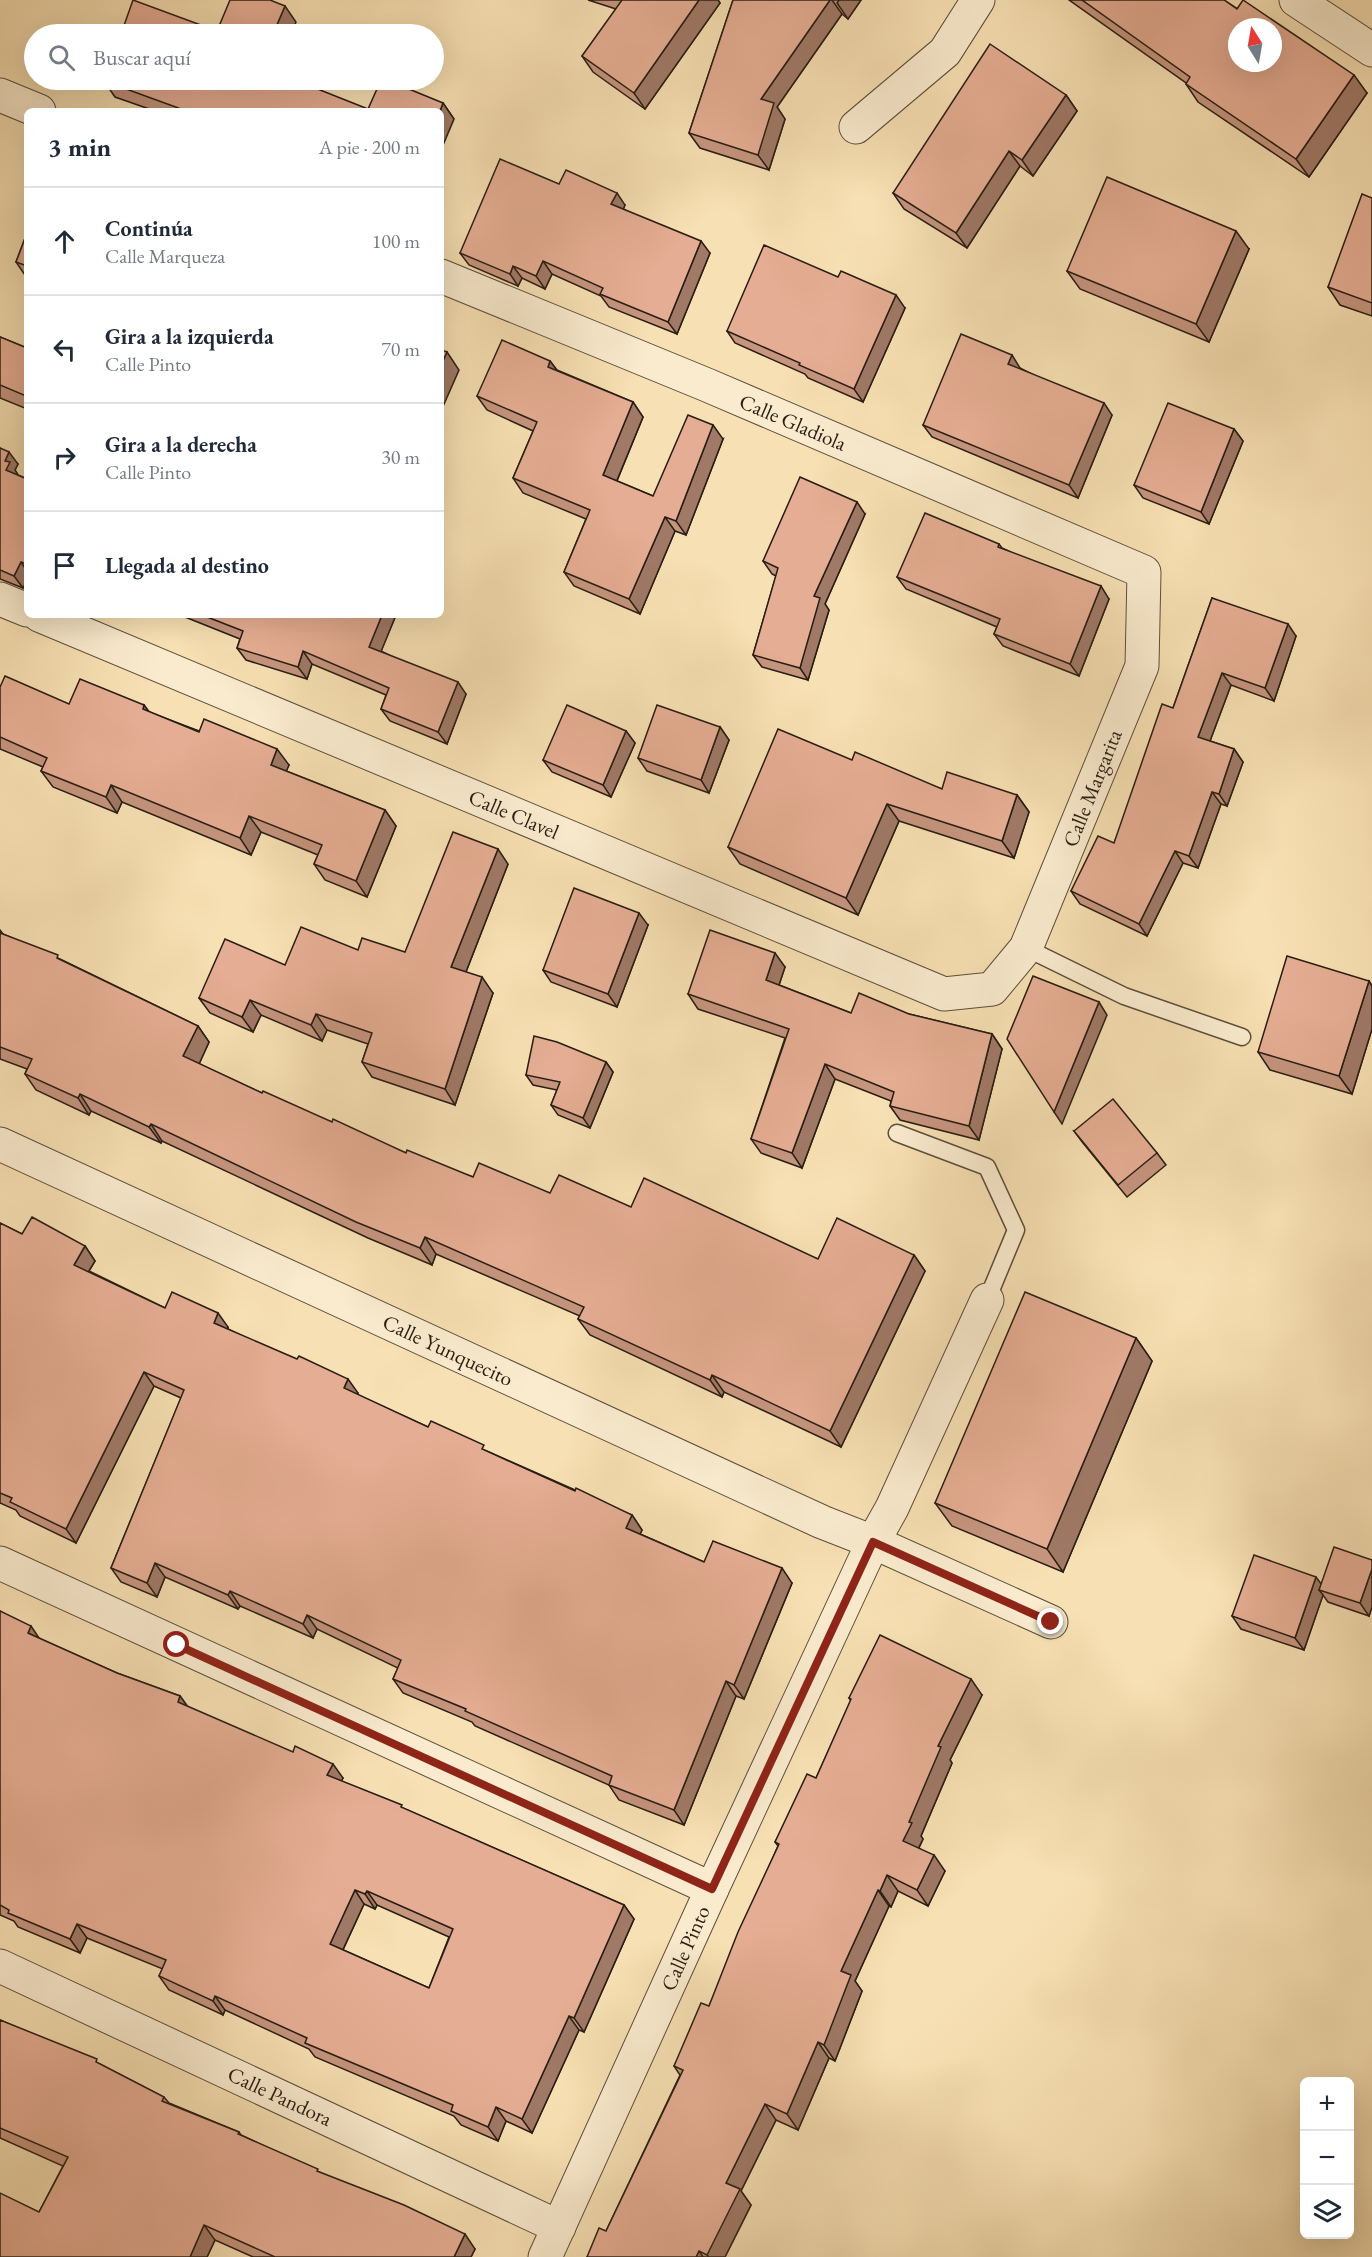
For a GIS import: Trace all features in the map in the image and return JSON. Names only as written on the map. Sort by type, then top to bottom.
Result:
[{"type":"street","points":[[856,127],[945,52],[978,0]]},
{"type":"street","points":[[1296,0],[1372,50]]},
{"type":"street","points":[[0,95],[32,108]]},
{"type":"street","name":"Calle Gladiola","points":[[444,277],[707,385],[1144,572]]},
{"type":"street","name":"Calle Margarita","points":[[992,989],[1026,948],[1142,666],[1144,572]]},
{"type":"street","points":[[0,599],[24,609]]},
{"type":"street","name":"Calle Clavel","points":[[46,618],[944,994],[992,989]]},
{"type":"street","name":"Calle Yunquecito","points":[[0,1144],[822,1522],[885,1547]]},
{"type":"street","name":"Calle Pinto","points":[[545,2257],[712,1889],[885,1547],[892,1508],[987,1300]]},
{"type":"street","points":[[885,1547],[1051,1622]]},
{"type":"street","points":[[0,1563],[712,1889]]},
{"type":"street","name":"Calle Pandora","points":[[0,1966],[559,2227]]},
{"type":"lane","points":[[1026,948],[1124,996],[1242,1037]]},
{"type":"lane","points":[[897,1133],[987,1167],[1016,1230],[987,1300]]},
{"type":"building","points":[[133,0],[198,24],[125,24]]},
{"type":"building","points":[[230,0],[270,0],[285,6],[277,24],[220,24]]},
{"type":"building","points":[[622,0],[699,0],[634,93],[582,56]]},
{"type":"building","points":[[733,0],[830,0],[761,99],[774,103],[758,155],[689,133]]},
{"type":"building","points":[[1082,0],[1224,0],[1237,9],[1243,0],[1270,18],[1228,18],[1228,72],[1282,72],[1282,26],[1354,75],[1296,159],[1186,84],[1190,77]]},
{"type":"building","points":[[990,44],[1066,95],[1022,160],[1009,151],[956,233],[893,193]]},
{"type":"building","points":[[129,90],[320,90],[365,108],[178,108]]},
{"type":"building","points":[[377,90],[411,90],[443,103],[441,108],[368,108]]},
{"type":"building","points":[[500,159],[559,184],[566,170],[617,193],[611,204],[701,241],[668,322],[600,294],[603,288],[543,261],[536,276],[513,266],[510,274],[460,253]]},
{"type":"building","points":[[1107,177],[1236,231],[1196,324],[1067,271]]},
{"type":"building","points":[[1362,194],[1372,198],[1372,303],[1328,287]]},
{"type":"building","points":[[24,241],[24,265],[16,262]]},
{"type":"building","points":[[764,245],[838,277],[841,271],[896,295],[854,389],[727,331]]},
{"type":"building","points":[[961,334],[1012,355],[1008,364],[1104,403],[1069,485],[923,425]]},
{"type":"building","points":[[0,337],[24,347],[24,395],[0,385]]},
{"type":"building","points":[[502,340],[550,361],[548,367],[633,402],[603,475],[653,496],[688,415],[713,425],[676,521],[665,517],[629,599],[564,572],[590,510],[513,478],[537,422],[477,396]]},
{"type":"building","points":[[1168,403],[1234,429],[1201,512],[1134,485]]},
{"type":"building","points":[[0,448],[9,452],[5,461],[10,462],[6,470],[24,478],[24,563],[21,562],[14,576],[0,570]]},
{"type":"building","points":[[800,477],[857,502],[814,596],[820,598],[800,668],[753,655],[778,568],[763,561]]},
{"type":"building","points":[[925,513],[999,544],[998,547],[1101,586],[1070,664],[994,634],[1000,619],[897,577]]},
{"type":"building","points":[[1212,598],[1288,624],[1265,688],[1222,673],[1198,737],[1234,749],[1219,794],[1212,792],[1189,856],[1175,851],[1139,924],[1071,891],[1098,836],[1114,843],[1162,704],[1173,708]]},
{"type":"building","points":[[210,618],[381,618],[369,647],[458,682],[438,732],[381,709],[389,688],[303,651],[298,667],[237,648],[243,631]]},
{"type":"building","points":[[5,676],[69,704],[80,679],[144,705],[143,709],[199,732],[204,719],[277,749],[271,765],[385,810],[356,881],[314,864],[322,845],[249,816],[240,838],[111,785],[106,797],[41,771],[47,758],[0,737],[0,687]]},
{"type":"building","points":[[567,705],[626,731],[603,785],[543,760]]},
{"type":"building","points":[[657,705],[720,727],[701,780],[638,758]]},
{"type":"building","points":[[778,729],[852,760],[855,752],[942,789],[947,772],[1017,795],[1002,841],[887,804],[846,898],[728,847]]},
{"type":"building","points":[[453,832],[498,849],[451,967],[482,977],[445,1089],[362,1062],[372,1033],[316,1014],[311,1025],[250,1000],[242,1017],[199,998],[225,939],[285,965],[301,927],[358,950],[362,938],[405,952]]},
{"type":"building","points":[[574,888],[639,913],[608,994],[543,970]]},
{"type":"building","points":[[710,930],[775,953],[766,980],[851,1013],[859,993],[909,1014],[992,1034],[969,1126],[890,1106],[894,1092],[825,1064],[792,1153],[751,1139],[789,1029],[688,994]]},
{"type":"building","points":[[0,933],[58,955],[57,958],[198,1026],[183,1056],[262,1093],[263,1091],[332,1122],[333,1119],[406,1153],[407,1150],[473,1177],[479,1163],[550,1193],[559,1175],[631,1207],[644,1178],[818,1259],[837,1218],[914,1255],[830,1431],[712,1375],[710,1380],[578,1319],[584,1307],[425,1237],[420,1248],[356,1222],[151,1124],[149,1127],[80,1094],[78,1098],[25,1074],[32,1059],[0,1047]]},
{"type":"building","points":[[1287,956],[1369,981],[1339,1076],[1258,1052]]},
{"type":"building","points":[[1033,976],[1099,1002],[1054,1112],[1007,1039]]},
{"type":"building","points":[[534,1036],[557,1042],[606,1062],[583,1118],[551,1105],[560,1082],[526,1075]]},
{"type":"building","points":[[1113,1099],[1157,1153],[1118,1185],[1074,1131]]},
{"type":"building","points":[[32,1217],[85,1246],[74,1265],[165,1308],[172,1292],[218,1313],[214,1323],[297,1359],[299,1356],[348,1379],[344,1388],[428,1427],[431,1421],[484,1445],[482,1449],[575,1491],[576,1488],[632,1515],[626,1528],[704,1562],[713,1541],[782,1568],[734,1685],[726,1681],[674,1810],[609,1785],[612,1776],[465,1711],[466,1709],[393,1679],[401,1660],[307,1615],[303,1624],[230,1591],[228,1595],[155,1563],[147,1583],[111,1568],[184,1390],[144,1372],[66,1529],[10,1502],[12,1498],[0,1493],[0,1223],[22,1234]]},
{"type":"building","points":[[1025,1292],[1136,1338],[1047,1549],[935,1503]]},
{"type":"building","points":[[1334,1547],[1372,1560],[1372,1569],[1360,1603],[1319,1590]]},
{"type":"building","points":[[1254,1555],[1316,1577],[1295,1638],[1232,1616]]},
{"type":"building","points":[[0,1611],[31,1626],[28,1633],[117,1673],[180,1696],[178,1702],[293,1752],[295,1746],[333,1764],[327,1775],[402,1805],[401,1807],[624,1905],[574,2018],[569,2016],[522,2119],[496,2107],[488,2127],[451,2111],[453,2105],[305,2043],[307,2038],[215,1996],[213,2001],[159,1976],[166,1960],[77,1924],[70,1939],[8,1913],[9,1910],[0,1905]],"holes":[[[355,1890],[365,1894],[367,1891],[453,1929],[429,1988],[330,1944]]]},
{"type":"building","points":[[880,1635],[971,1679],[938,1746],[941,1747],[903,1841],[934,1855],[917,1890],[887,1875],[880,1891],[878,1890],[841,1971],[851,1975],[824,2045],[818,2042],[787,2114],[765,2104],[726,2183],[740,2189],[707,2255],[699,2251],[696,2257],[587,2257],[599,2228],[606,2231],[683,2070],[674,2066],[701,2003],[709,2006],[738,1932],[779,1844],[775,1842],[807,1774],[816,1778],[851,1699],[849,1698]]},
{"type":"building","points":[[0,2020],[97,2059],[96,2062],[164,2097],[162,2101],[239,2132],[238,2134],[318,2169],[317,2171],[404,2205],[465,2234],[454,2257],[275,2257],[204,2225],[190,2257],[0,2257],[0,2193],[39,2212],[68,2157],[0,2128]]},
{"type":"route","points":[[177,1645],[712,1889],[873,1542],[1051,1622]]}]
